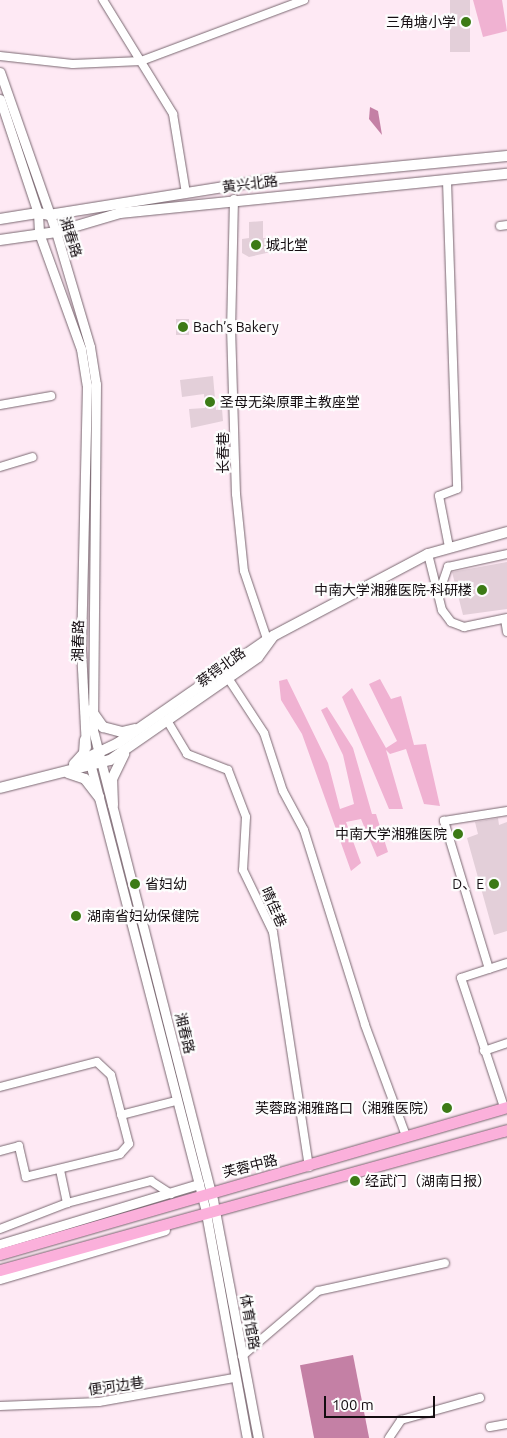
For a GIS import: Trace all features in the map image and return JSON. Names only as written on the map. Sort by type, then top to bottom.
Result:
[{"type":"main road","name":"黄兴北路","points":[[0,219],[38,212],[49,215],[279,178],[507,156]]},
{"type":"main road","name":"黄兴北路","points":[[0,240],[56,232],[120,213],[234,200],[507,174]]},
{"type":"main road","name":"蔡锷北路","points":[[100,758],[267,641],[428,554],[507,532]]},
{"type":"main road","name":"蔡锷北路","points":[[0,788],[126,751],[258,657],[267,641]]},
{"type":"main road","points":[[91,710],[98,723],[109,730],[122,732],[145,725]]},
{"type":"main road","points":[[85,740],[84,753],[70,769],[85,779],[99,797]]},
{"type":"main road","points":[[113,805],[112,779],[126,751]]},
{"type":"main road","name":"蔡锷北路","points":[[0,782],[70,769]]},
{"type":"main road","name":"芙蓉中路","points":[[0,1254],[188,1197],[204,1190],[309,1167],[506,1107]]},
{"type":"main road","points":[[0,1270],[507,1130]]},
{"type":"main road","points":[[171,1194],[188,1197]]},
{"type":"street","points":[[103,0],[173,114],[186,193]]},
{"type":"street","points":[[0,56],[73,64],[141,61],[304,0]]},
{"type":"street","name":"湘春路","points":[[0,72],[56,232],[96,384],[91,710],[100,758],[113,805],[210,1213]]},
{"type":"street","name":"湘春路","points":[[0,99],[38,212],[39,233],[81,349],[87,385],[81,648],[85,740],[176,1101],[204,1190]]},
{"type":"street","points":[[447,181],[457,489],[439,496],[449,547]]},
{"type":"street","name":"长春巷","points":[[234,200],[231,327],[236,494],[244,571],[267,641]]},
{"type":"street","points":[[0,405],[51,396]]},
{"type":"street","points":[[0,467],[33,457]]},
{"type":"street","points":[[428,554],[442,610],[457,625],[506,618],[507,632]]},
{"type":"street","points":[[438,594],[448,567],[507,554]]},
{"type":"street","points":[[228,678],[264,734],[284,791],[304,830],[365,1025],[406,1136]]},
{"type":"street","name":"晴佳巷","points":[[168,722],[187,754],[228,770],[246,817],[243,870],[273,932],[309,1167]]},
{"type":"street","points":[[489,969],[444,821],[507,811]]},
{"type":"street","points":[[506,1107],[484,1051],[461,978],[507,963]]},
{"type":"street","points":[[484,1051],[507,1043]]},
{"type":"street","points":[[0,1087],[98,1062],[111,1075],[121,1115],[127,1151],[60,1170],[26,1177],[19,1146],[0,1151]]},
{"type":"street","points":[[121,1115],[176,1101]]},
{"type":"street","points":[[60,1170],[67,1203]]},
{"type":"street","points":[[0,1229],[67,1203],[151,1181],[171,1194]]},
{"type":"street","points":[[0,1244],[171,1194],[204,1190]]},
{"type":"street","points":[[0,1278],[210,1213]]},
{"type":"street","name":"体育馆路","points":[[210,1213],[258,1438]]},
{"type":"street","name":"体育馆路","points":[[210,1213],[234,1378],[247,1438]]},
{"type":"street","points":[[242,1356],[318,1291],[445,1263]]},
{"type":"street","name":"便河边巷","points":[[0,1406],[99,1402],[234,1378]]},
{"type":"street","points":[[389,1438],[401,1420],[480,1398]]},
{"type":"street","points":[[490,1427],[507,1424]]},
{"type":"shaded area","points":[[473,0],[502,0],[507,31],[483,37]]},
{"type":"shaded area","points":[[370,107],[378,111],[382,135],[369,119]]},
{"type":"shaded area","points":[[287,679],[328,763],[340,809],[354,804],[343,755],[321,710],[327,707],[353,748],[372,814],[376,814],[388,852],[377,857],[361,819],[346,822],[361,863],[351,871],[302,734],[281,700],[279,681]]},
{"type":"shaded area","points":[[380,679],[391,699],[401,696],[414,745],[426,744],[440,806],[424,804],[406,749],[390,754],[386,750],[403,809],[389,809],[342,697],[352,688],[386,748],[397,741],[369,684]]},
{"type":"shaded area","points":[[353,1355],[369,1438],[314,1438],[300,1365]]},
{"type":"building","name":"三角塘小学","points":[[450,0],[470,0],[470,52],[450,52]]},
{"type":"building","name":"城北堂","points":[[263,221],[263,238],[270,238],[271,252],[249,257],[242,253],[242,239],[249,238],[249,222]]},
{"type":"building","name":"Bach’s Bakery","points":[[176,319],[189,319],[189,335],[176,335]]},
{"type":"building","name":"圣母无染原罪主教座堂","points":[[213,376],[216,410],[222,409],[223,421],[191,428],[189,409],[205,408],[204,394],[182,397],[180,380]]},
{"type":"building","name":"中南大学湘雅医院-科研楼","points":[[507,562],[507,609],[463,615],[452,572]]},
{"type":"building","name":"D、E","points":[[498,818],[499,825],[507,822],[507,931],[494,935],[467,838],[478,834],[475,822]]},
{"type":"place","name":"三角塘小学","points":[[466,22]]},
{"type":"place","name":"城北堂","points":[[256,245]]},
{"type":"place","name":"Bach’s Bakery","points":[[183,327]]},
{"type":"place","name":"圣母无染原罪主教座堂","points":[[210,402]]},
{"type":"place","name":"中南大学湘雅医院-科研楼","points":[[482,590]]},
{"type":"place","name":"中南大学湘雅医院","points":[[458,834]]},
{"type":"place","name":"省妇幼","points":[[135,884]]},
{"type":"place","name":"D、E","points":[[494,884]]},
{"type":"place","name":"湖南省妇幼保健院","points":[[76,916]]},
{"type":"place","name":"芙蓉路湘雅路口（湘雅医院）","points":[[447,1108]]},
{"type":"place","name":"经武门（湖南日报）","points":[[355,1181]]}]
